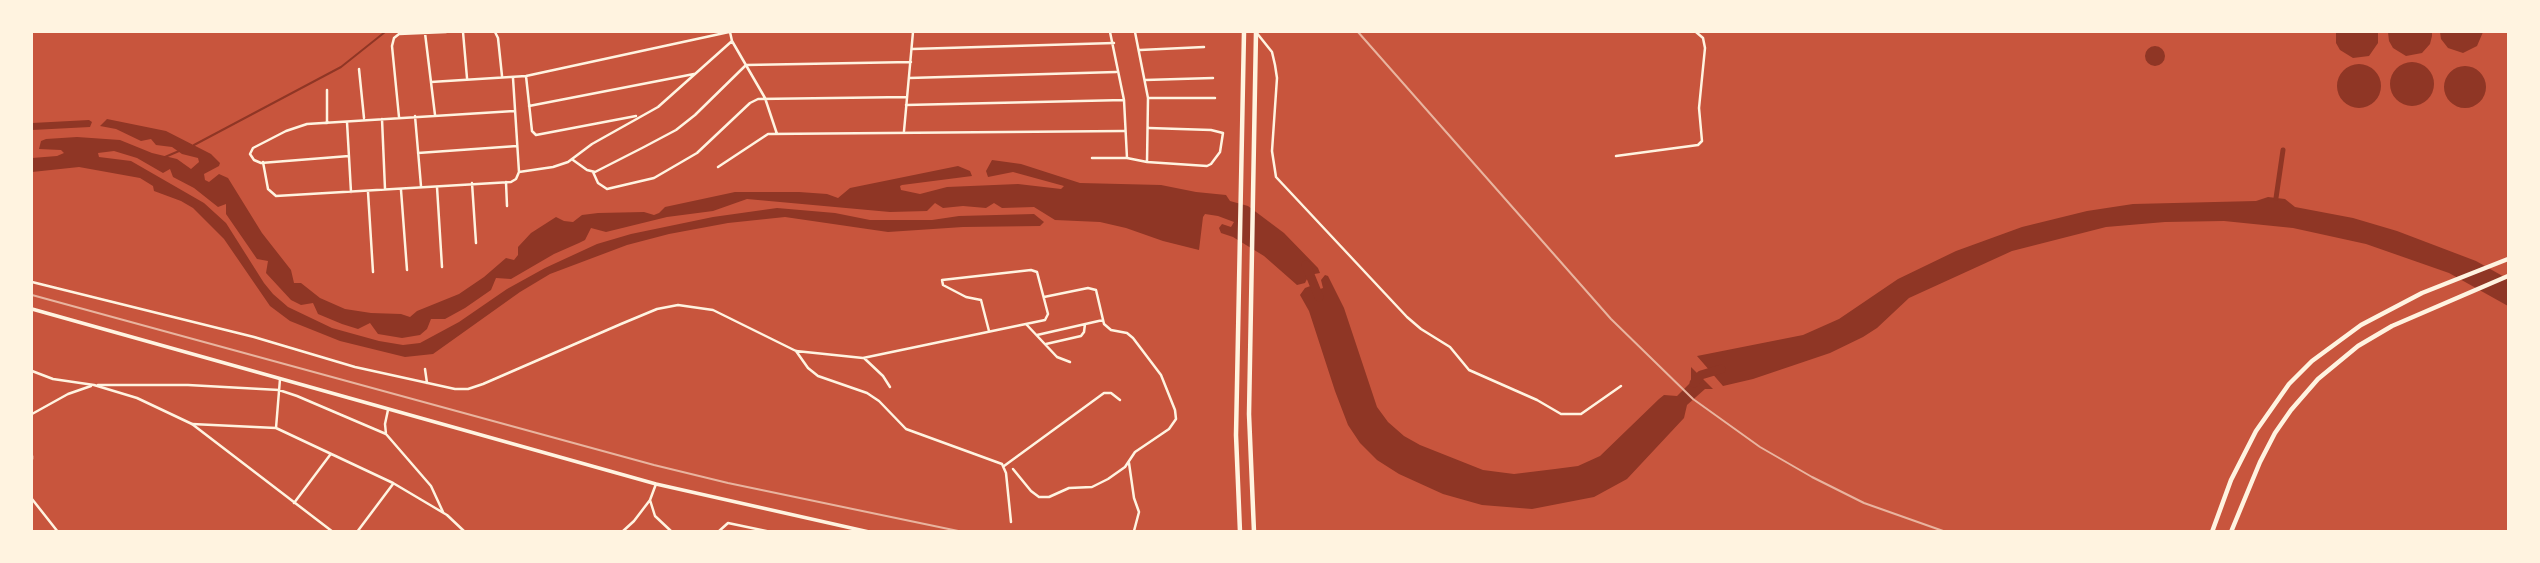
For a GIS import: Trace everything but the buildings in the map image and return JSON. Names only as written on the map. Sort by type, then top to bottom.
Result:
[{"type":"highway","points":[[1240,531],[1236,435],[1244,32]]},
{"type":"highway","points":[[1254,531],[1249,414],[1256,32]]},
{"type":"highway","points":[[2212,531],[2231,480],[2256,430],[2289,384],[2312,361],[2352,331],[2422,293],[2508,259]]},
{"type":"highway","points":[[2231,531],[2275,433],[2291,410],[2327,372],[2358,346],[2392,326],[2508,276]]},
{"type":"main road","points":[[32,309],[656,484],[869,531]]},
{"type":"street","points":[[399,117],[392,46],[394,38],[405,33],[446,32]]},
{"type":"street","points":[[463,32],[467,78]]},
{"type":"street","points":[[495,32],[502,76]]},
{"type":"street","points":[[431,82],[526,76],[730,32],[732,41],[765,98],[777,134]]},
{"type":"street","points":[[904,131],[913,32]]},
{"type":"street","points":[[1110,32],[1114,43],[1116,72],[1124,100],[1127,158]]},
{"type":"street","points":[[1135,32],[1148,98],[1147,162]]},
{"type":"street","points":[[1256,32],[1272,52],[1277,78],[1272,151],[1276,177],[1407,317],[1450,347],[1469,370],[1561,414],[1581,414],[1621,386]]},
{"type":"street","points":[[1616,156],[1698,145],[1702,141],[1699,108],[1705,48],[1703,38],[1696,32]]},
{"type":"street","points":[[425,33],[435,115]]},
{"type":"street","points":[[519,173],[553,167],[573,160],[592,144],[639,115],[658,107],[732,41]]},
{"type":"street","points":[[912,49],[1114,43]]},
{"type":"street","points":[[1140,50],[1204,47]]},
{"type":"street","points":[[593,172],[676,130],[746,65],[911,62]]},
{"type":"street","points":[[359,69],[365,120]]},
{"type":"street","points":[[909,78],[1116,72]]},
{"type":"street","points":[[529,106],[694,74]]},
{"type":"street","points":[[526,76],[532,131],[538,136],[639,115]]},
{"type":"street","points":[[263,162],[268,189],[274,195],[515,180],[519,173],[513,111],[513,77]]},
{"type":"street","points":[[1145,80],[1213,78]]},
{"type":"street","points":[[327,89],[327,123]]},
{"type":"street","points":[[573,160],[593,172],[598,183],[607,189],[654,178],[697,153],[750,103],[765,98],[907,97]]},
{"type":"street","points":[[1148,98],[1215,98]]},
{"type":"street","points":[[906,105],[1124,100]]},
{"type":"street","points":[[349,156],[263,162],[256,162],[251,157],[253,148],[298,127],[399,117],[513,111]]},
{"type":"street","points":[[415,116],[421,187]]},
{"type":"street","points":[[382,119],[386,190]]},
{"type":"street","points":[[347,121],[351,192]]},
{"type":"street","points":[[1092,158],[1127,158],[1207,166],[1220,152],[1223,133],[1211,130],[1149,128]]},
{"type":"street","points":[[718,166],[763,135],[904,131],[1124,131]]},
{"type":"street","points":[[418,153],[517,146]]},
{"type":"street","points":[[506,182],[508,206]]},
{"type":"street","points":[[472,183],[476,243]]},
{"type":"street","points":[[437,186],[442,267]]},
{"type":"street","points":[[401,188],[407,270]]},
{"type":"street","points":[[368,191],[373,272]]},
{"type":"street","points":[[32,282],[254,337],[355,367],[455,389],[474,387],[657,309],[678,305],[713,310],[796,351],[863,358],[1026,324],[1047,317],[1039,274],[1033,271],[943,280],[943,285],[966,298],[981,300],[989,331]]},
{"type":"street","points":[[1013,469],[1031,492],[1044,498],[1069,488],[1095,485],[1129,463],[1135,452],[1172,426],[1176,414],[1163,379],[1133,338],[1126,333],[1111,330],[1102,320],[1097,292],[1092,288],[1044,297]]},
{"type":"street","points":[[1037,335],[1102,320]]},
{"type":"street","points":[[1026,324],[1057,356],[1070,362]]},
{"type":"street","points":[[1045,344],[1081,337],[1085,324]]},
{"type":"street","points":[[796,351],[808,368],[818,376],[867,393],[880,401],[906,429],[1004,466]]},
{"type":"street","points":[[863,358],[883,376],[890,387]]},
{"type":"street","points":[[425,369],[427,383]]},
{"type":"street","points":[[32,371],[53,379],[94,385],[188,385],[279,390],[298,396],[386,434],[431,486],[443,512]]},
{"type":"street","points":[[276,428],[280,379]]},
{"type":"street","points":[[32,414],[68,394],[94,385],[137,398],[192,424],[333,531]]},
{"type":"street","points":[[1004,466],[1104,393],[1111,393],[1120,401]]},
{"type":"street","points":[[386,434],[384,424],[388,409]]},
{"type":"street","points":[[192,424],[276,428],[393,483],[443,512],[465,531]]},
{"type":"street","points":[[294,503],[330,454]]},
{"type":"street","points":[[1129,463],[1139,512],[1134,531]]},
{"type":"street","points":[[1004,466],[1011,522]]},
{"type":"street","points":[[358,531],[393,483]]},
{"type":"street","points":[[622,531],[634,521],[650,500],[656,484]]},
{"type":"street","points":[[32,499],[58,531]]},
{"type":"street","points":[[650,500],[655,516],[672,531]]},
{"type":"street","points":[[718,531],[728,523],[771,531]]},
{"type":"shaded area","points":[[2336,32],[2378,32],[2378,43],[2369,56],[2353,58],[2340,50],[2336,43]]},
{"type":"shaded area","points":[[2388,32],[2432,32],[2432,36],[2430,44],[2422,53],[2406,56],[2393,48]]},
{"type":"shaded area","points":[[2440,32],[2483,32],[2477,46],[2463,53],[2448,48],[2441,39]]},
{"type":"shaded area","points":[[2155,46],[2162,49],[2165,56],[2162,63],[2155,66],[2148,63],[2145,56],[2148,49]]},
{"type":"shaded area","points":[[2412,62],[2428,68],[2434,84],[2428,100],[2412,106],[2396,100],[2390,84],[2396,68]]},
{"type":"shaded area","points":[[2359,64],[2375,70],[2381,86],[2375,102],[2359,108],[2343,102],[2337,86],[2343,70]]},
{"type":"shaded area","points":[[2465,66],[2480,72],[2486,87],[2480,102],[2465,108],[2450,102],[2444,87],[2450,72]]},
{"type":"shaded area","points":[[107,119],[166,131],[211,154],[220,163],[204,174],[205,180],[209,182],[219,174],[228,178],[262,233],[291,270],[294,283],[301,283],[320,298],[345,309],[371,313],[410,317],[417,311],[459,294],[506,258],[514,260],[518,255],[518,247],[531,233],[556,217],[573,222],[582,215],[598,213],[644,212],[654,215],[665,207],[735,192],[799,192],[827,194],[838,198],[850,188],[958,166],[970,171],[972,176],[902,185],[901,190],[920,194],[947,187],[1018,184],[1061,189],[1064,186],[1013,172],[988,177],[986,171],[992,160],[1021,164],[1080,183],[1161,185],[1226,195],[1230,201],[1248,206],[1284,233],[1320,273],[1309,275],[1305,283],[1297,285],[1264,256],[1233,237],[1221,233],[1219,228],[1222,224],[1231,227],[1234,222],[1205,214],[1199,250],[1100,222],[1055,220],[1034,207],[1002,208],[994,203],[986,208],[943,208],[935,203],[927,211],[890,212],[747,199],[713,211],[667,217],[606,232],[591,228],[585,240],[511,279],[496,278],[491,290],[465,308],[445,319],[431,319],[427,329],[420,335],[402,338],[378,334],[370,323],[358,329],[342,324],[318,314],[313,303],[301,305],[291,300],[266,273],[268,261],[257,259],[226,214],[226,204],[218,207],[194,188],[173,177],[170,169],[163,173],[137,158],[114,151],[98,153],[99,157],[131,161],[204,203],[226,223],[264,283],[288,307],[332,328],[403,345],[420,343],[459,322],[507,289],[597,244],[713,217],[777,208],[835,213],[870,220],[932,220],[959,216],[1034,214],[1044,222],[1040,226],[888,232],[785,217],[728,223],[669,234],[627,245],[550,274],[433,354],[405,357],[340,341],[290,321],[270,306],[224,239],[193,208],[154,191],[153,186],[140,178],[79,167],[32,172],[32,158],[64,153],[61,150],[39,149],[41,141],[77,137],[120,140],[152,153],[177,159],[191,169],[199,162],[198,158],[182,154],[172,147],[156,145],[151,139],[141,141],[116,129],[100,126]]},
{"type":"shaded area","points":[[92,122],[90,127],[32,130],[32,123]]},
{"type":"shaded area","points":[[2268,197],[2285,199],[2295,207],[2353,218],[2397,231],[2476,261],[2508,279],[2508,306],[2449,273],[2366,244],[2293,228],[2224,221],[2165,222],[2106,227],[2012,251],[1909,298],[1877,328],[1863,337],[1830,353],[1753,379],[1723,386],[1697,356],[1803,335],[1839,319],[1898,279],[1956,251],[2022,227],[2087,211],[2133,204],[2256,201]]},
{"type":"shaded area","points":[[1325,275],[1328,276],[1344,308],[1377,407],[1388,422],[1420,445],[1483,470],[1514,474],[1578,466],[1600,456],[1664,395],[1677,396],[1691,382],[1691,367],[1713,389],[1705,389],[1687,405],[1684,418],[1627,479],[1594,497],[1532,509],[1482,505],[1443,494],[1399,474],[1377,460],[1360,443],[1348,425],[1309,311],[1300,295],[1305,288],[1315,284],[1317,290],[1323,288],[1321,280]]},
{"type":"waterway","points":[[194,145],[341,67],[385,32]]},
{"type":"waterway","points":[[2276,198],[2283,150]]},
{"type":"waterway","points":[[165,157],[179,151]]},
{"type":"waterway","points":[[1306,265],[1319,297]]},
{"type":"waterway","points":[[1694,383],[1701,375],[1721,369]]},
{"type":"railway","points":[[1358,32],[1611,319],[1693,399],[1760,447],[1812,477],[1864,503],[1946,532]]},
{"type":"railway","points":[[32,295],[654,465],[963,532]]}]
